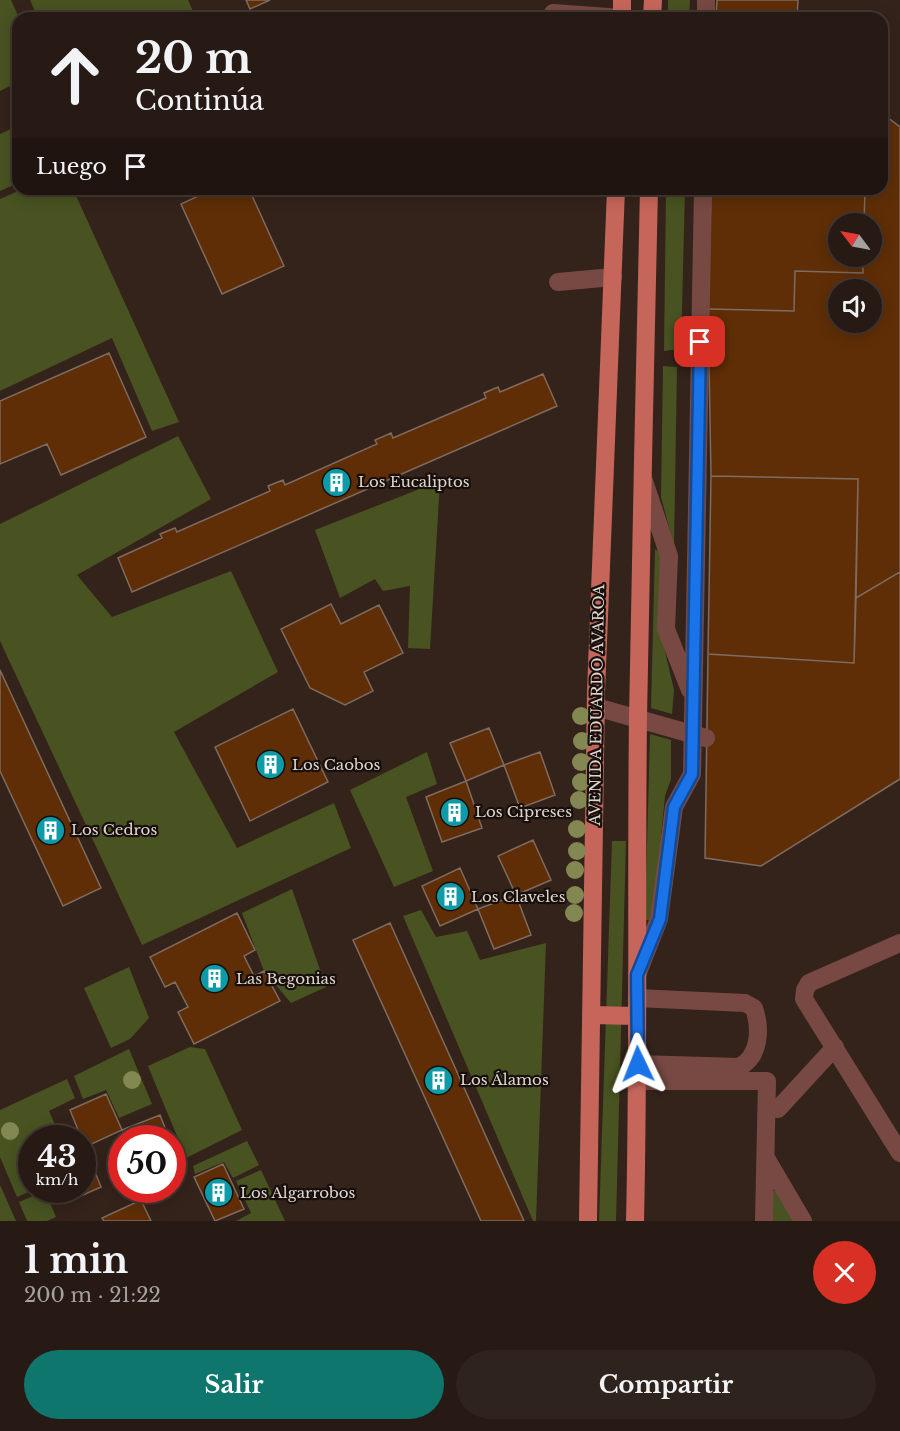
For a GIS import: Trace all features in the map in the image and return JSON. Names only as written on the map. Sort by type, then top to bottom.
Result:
[{"type":"main road","name":"AVENIDA EDUARDO AVAROA","points":[[588,1221],[597,707],[604,453],[616,195]]},
{"type":"main road","points":[[635,1221],[638,1073],[638,717],[649,195]]},
{"type":"main road","points":[[592,1015],[637,1007]]},
{"type":"street","points":[[637,975],[660,919],[674,807],[692,774],[700,737],[694,700],[703,195]]},
{"type":"street","points":[[558,282],[613,277]]},
{"type":"street","points":[[643,477],[669,556],[666,629],[694,700]]},
{"type":"street","points":[[597,707],[638,717],[700,737]]},
{"type":"street","points":[[898,948],[809,983],[804,999],[900,1153]]},
{"type":"street","points":[[637,1007],[745,1003],[754,1008],[757,1016],[756,1050],[750,1061],[739,1067],[638,1073]]},
{"type":"street","points":[[778,1109],[836,1047]]},
{"type":"street","points":[[638,1073],[767,1081],[764,1221]]},
{"type":"street","points":[[765,1157],[804,1221]]},
{"type":"green space","points":[[0,0],[11,0],[16,12],[12,12],[12,85],[0,91]]},
{"type":"green space","points":[[30,0],[188,0],[193,12],[35,12]]},
{"type":"green space","points":[[668,0],[690,0],[689,12],[668,12]]},
{"type":"green space","points":[[12,129],[12,186],[0,191],[0,134]]},
{"type":"green space","points":[[12,194],[76,195],[179,422],[152,431],[112,338],[0,391],[0,199]]},
{"type":"green space","points":[[666,195],[685,195],[681,349],[664,351]]},
{"type":"green space","points":[[663,366],[677,367],[674,546],[661,497]]},
{"type":"green space","points":[[178,436],[211,499],[77,575],[112,617],[231,571],[278,672],[174,732],[237,848],[334,803],[351,848],[142,945],[0,641],[0,524]]},
{"type":"green space","points":[[440,481],[430,649],[408,648],[410,586],[383,591],[375,579],[340,598],[315,530]]},
{"type":"green space","points":[[655,549],[660,552],[663,566],[664,647],[674,690],[672,714],[651,708]]},
{"type":"green space","points":[[650,734],[671,740],[671,779],[665,796],[653,917],[645,920]]},
{"type":"green space","points":[[427,752],[437,784],[406,797],[433,871],[394,887],[350,790]]},
{"type":"green space","points":[[612,841],[626,841],[616,1221],[599,1221]]},
{"type":"green space","points":[[292,889],[326,987],[291,1003],[264,971],[242,913]]},
{"type":"green space","points":[[421,910],[436,937],[467,931],[480,960],[546,943],[536,1221],[533,1221],[403,916]]},
{"type":"green space","points":[[129,967],[149,1018],[130,1039],[111,1048],[84,988]]},
{"type":"green space","points":[[190,1047],[205,1049],[242,1130],[186,1158],[186,1125],[172,1125],[148,1066]]},
{"type":"green space","points":[[129,1049],[152,1104],[119,1118],[106,1090],[83,1099],[74,1076]]},
{"type":"green space","points":[[67,1079],[75,1098],[49,1111],[55,1125],[18,1125],[17,1197],[0,1157],[0,1110]]},
{"type":"green space","points":[[247,1141],[259,1165],[233,1178],[224,1162],[195,1174],[193,1166]]},
{"type":"green space","points":[[261,1170],[285,1221],[236,1221],[251,1213],[236,1181]]},
{"type":"green space","points":[[0,1185],[16,1221],[0,1221]]},
{"type":"green space","points":[[777,1190],[795,1221],[766,1221],[767,1194]]},
{"type":"green space","points":[[19,1203],[50,1203],[56,1217],[47,1221],[27,1221]]},
{"type":"building","points":[[246,0],[270,0],[250,9]]},
{"type":"building","points":[[717,0],[798,0],[797,12],[716,12]]},
{"type":"building","points":[[888,118],[900,127],[900,572],[856,598],[858,479],[711,476],[708,309],[794,311],[795,271],[863,273],[863,267],[882,267],[882,213],[864,213],[865,195],[888,195]]},
{"type":"building","points":[[200,195],[252,195],[284,266],[222,294],[181,204]]},
{"type":"building","points":[[711,195],[865,195],[864,213],[828,213],[828,267],[863,267],[863,273],[795,271],[794,311],[708,309]]},
{"type":"building","points":[[109,353],[146,437],[61,475],[47,444],[0,464],[0,401]]},
{"type":"building","name":"Los Eucaliptos","points":[[543,374],[557,406],[132,592],[118,558],[162,538],[160,534],[175,528],[177,532],[270,491],[268,486],[283,480],[285,485],[377,444],[375,440],[391,433],[393,438],[486,398],[484,393],[498,387],[500,392]]},
{"type":"building","points":[[711,476],[858,479],[854,663],[708,654]]},
{"type":"building","points":[[900,572],[900,779],[761,866],[705,858],[708,654],[854,663],[856,598]]},
{"type":"building","points":[[331,604],[341,624],[379,605],[403,653],[364,672],[373,691],[345,705],[310,688],[281,629]]},
{"type":"building","name":"Los Cedros","points":[[0,670],[101,888],[63,906],[0,771]]},
{"type":"building","name":"Los Caobos","points":[[293,709],[328,782],[250,821],[215,747]]},
{"type":"building","name":"Los Cipreses","points":[[489,728],[504,765],[466,781],[450,743]]},
{"type":"building","name":"Los Cipreses","points":[[540,752],[555,795],[520,808],[504,765]]},
{"type":"building","name":"Los Cipreses","points":[[466,781],[482,828],[442,842],[426,797]]},
{"type":"building","name":"Los Claveles","points":[[533,840],[551,880],[516,895],[498,856]]},
{"type":"building","name":"Los Claveles","points":[[460,868],[478,909],[440,926],[422,886]]},
{"type":"building","name":"Los Claveles","points":[[516,895],[531,935],[494,949],[478,909]]},
{"type":"building","name":"Las Begonias","points":[[237,913],[255,950],[244,956],[254,976],[264,971],[280,1001],[194,1044],[178,1012],[188,1007],[175,982],[165,987],[150,957]]},
{"type":"building","name":"Los Álamos","points":[[390,923],[524,1221],[481,1221],[353,940]]},
{"type":"building","points":[[106,1094],[120,1125],[108,1125],[108,1136],[96,1142],[96,1125],[76,1125],[70,1110]]},
{"type":"building","points":[[160,1115],[164,1125],[135,1125]]},
{"type":"building","name":"Los Algarrobos","points":[[223,1164],[244,1209],[215,1221],[194,1177]]},
{"type":"building","points":[[96,1174],[101,1187],[96,1189]]},
{"type":"building","points":[[134,1203],[142,1203],[151,1221],[104,1221],[102,1218]]},
{"type":"place","name":"Los Eucaliptos","points":[[337,482]]},
{"type":"place","name":"Los Caobos","points":[[271,765]]},
{"type":"place","name":"Los Cipreses","points":[[454,812]]},
{"type":"place","name":"Los Cedros","points":[[50,830]]},
{"type":"place","name":"Los Claveles","points":[[450,897]]},
{"type":"place","name":"Las Begonias","points":[[215,979]]},
{"type":"place","name":"Los Álamos","points":[[439,1080]]},
{"type":"place","name":"Los Algarrobos","points":[[219,1193]]},
{"type":"route","points":[[638,1064],[637,975],[660,919],[674,807],[692,774],[700,342]]}]
